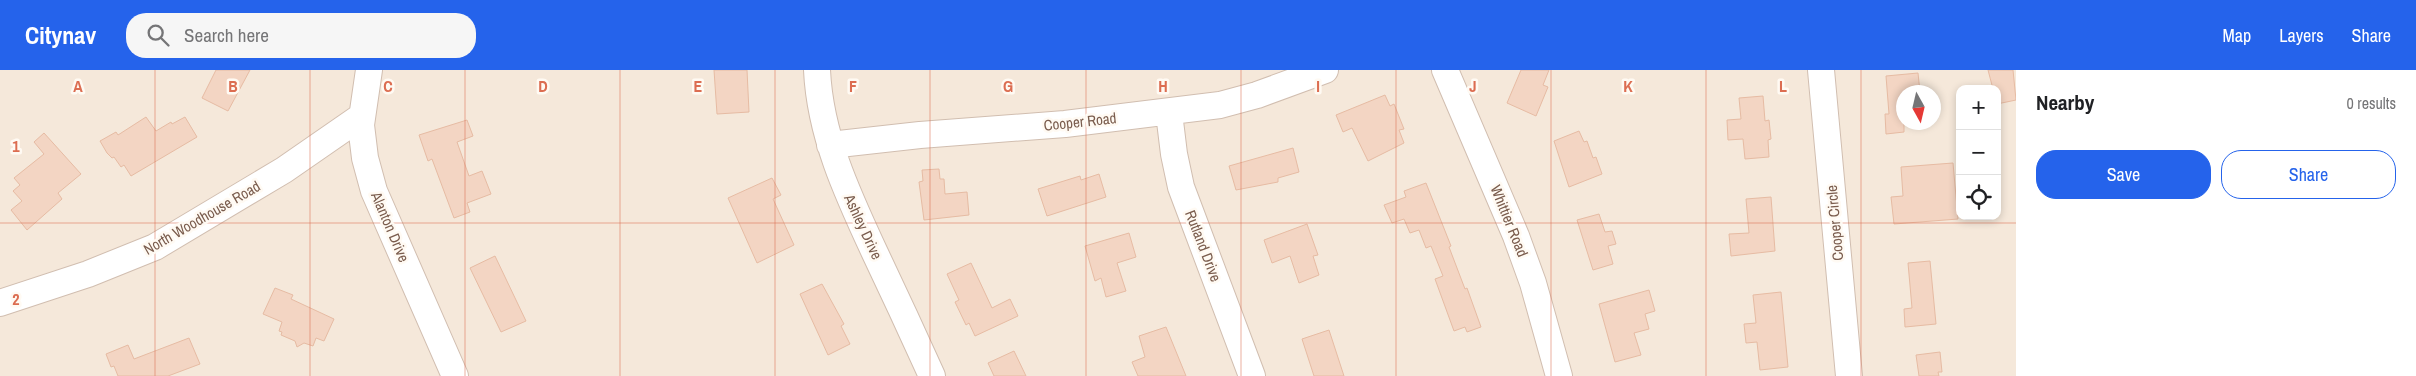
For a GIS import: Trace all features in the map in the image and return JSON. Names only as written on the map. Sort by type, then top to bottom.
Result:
[{"type":"street","name":"Alanton Drive","points":[[369,70],[362,116],[365,158],[374,191],[455,376]]},
{"type":"street","name":"Ashley Drive","points":[[817,70],[818,92],[830,146],[845,187],[932,376]]},
{"type":"street","name":"Cooper Road","points":[[830,146],[1169,112],[1220,105],[1257,95],[1325,70]]},
{"type":"street","name":"Whittier Road","points":[[1445,70],[1516,236],[1533,283],[1559,376]]},
{"type":"street","name":"Cooper Circle","points":[[1821,70],[1849,376]]},
{"type":"street","name":"Rutland Drive","points":[[1169,112],[1181,187],[1252,376]]},
{"type":"street","name":"North Woodhouse Road","points":[[0,303],[88,274],[154,247],[284,170],[362,116]]},
{"type":"shaded area","points":[[0,70],[2016,70],[2016,376],[0,376]]},
{"type":"building","points":[[216,70],[250,70],[228,111],[202,98]]},
{"type":"building","points":[[714,70],[747,70],[749,112],[717,114]]},
{"type":"building","points":[[1521,70],[1549,70],[1543,85],[1548,87],[1536,116],[1507,103]]},
{"type":"building","points":[[1988,70],[2013,70],[2016,100],[2001,103],[2001,85],[1992,85]]},
{"type":"building","points":[[1918,73],[1919,85],[1896,85],[1896,130],[1904,130],[1904,132],[1886,134],[1885,114],[1889,114],[1886,76]]},
{"type":"building","points":[[1385,95],[1390,106],[1394,104],[1404,129],[1399,130],[1404,143],[1368,161],[1352,128],[1343,132],[1336,115]]},
{"type":"building","points":[[1763,96],[1765,121],[1769,120],[1771,139],[1768,140],[1769,157],[1745,159],[1743,139],[1728,140],[1727,120],[1741,119],[1739,98]]},
{"type":"building","points":[[146,117],[156,131],[171,122],[172,124],[185,117],[197,137],[131,176],[124,165],[121,167],[114,157],[112,158],[107,153],[100,141],[116,132],[118,135]]},
{"type":"building","points":[[467,120],[473,136],[457,142],[469,176],[482,171],[491,194],[467,203],[470,212],[454,218],[432,159],[428,161],[419,135]]},
{"type":"building","points":[[1579,131],[1584,142],[1587,141],[1593,158],[1596,157],[1602,174],[1569,187],[1554,141]]},
{"type":"building","points":[[44,133],[81,174],[58,193],[62,199],[27,230],[11,210],[22,201],[13,191],[20,185],[14,178],[44,154],[34,142]]},
{"type":"building","points":[[1293,148],[1299,172],[1278,178],[1278,182],[1236,190],[1229,166]]},
{"type":"building","points":[[1953,163],[1956,219],[1894,224],[1891,197],[1903,196],[1901,167]]},
{"type":"building","points":[[939,169],[940,179],[944,179],[945,194],[967,192],[969,215],[924,220],[919,182],[923,181],[922,170]]},
{"type":"building","points":[[1099,174],[1106,197],[1047,216],[1038,189],[1080,176],[1081,180]]},
{"type":"building","points":[[772,178],[781,195],[773,199],[794,245],[757,263],[728,198]]},
{"type":"building","points":[[1426,183],[1481,327],[1467,332],[1465,327],[1454,331],[1435,279],[1443,276],[1431,246],[1426,248],[1419,230],[1410,233],[1404,219],[1392,223],[1384,205],[1406,197],[1404,191]]},
{"type":"building","points":[[1771,197],[1775,251],[1731,256],[1729,234],[1749,233],[1746,199]]},
{"type":"building","points":[[1599,214],[1605,232],[1612,231],[1616,244],[1608,246],[1613,264],[1593,270],[1577,220]]},
{"type":"building","points":[[1307,224],[1318,255],[1313,256],[1319,275],[1299,283],[1290,256],[1272,263],[1264,240]]},
{"type":"building","points":[[1129,233],[1136,257],[1117,263],[1126,291],[1106,297],[1101,278],[1095,281],[1085,246]]},
{"type":"building","points":[[495,256],[526,321],[501,332],[470,268]]},
{"type":"building","points":[[1930,261],[1936,324],[1905,327],[1904,309],[1912,308],[1908,263]]},
{"type":"building","points":[[971,263],[992,308],[1010,299],[1018,316],[975,336],[969,323],[966,325],[955,302],[959,300],[947,274]]},
{"type":"building","points":[[822,284],[844,324],[841,326],[850,344],[828,355],[800,294]]},
{"type":"building","points":[[275,288],[293,295],[291,299],[334,319],[324,341],[316,338],[313,346],[304,343],[297,347],[295,341],[281,335],[282,332],[279,331],[282,322],[263,314]]},
{"type":"building","points":[[1649,290],[1655,311],[1645,314],[1649,329],[1634,333],[1641,355],[1615,362],[1599,304]]},
{"type":"building","points":[[1781,292],[1788,367],[1760,370],[1757,342],[1746,343],[1744,324],[1756,323],[1753,295]]},
{"type":"building","points":[[1166,327],[1186,376],[1138,376],[1132,362],[1145,357],[1139,336]]},
{"type":"building","points":[[1329,330],[1344,376],[1314,376],[1302,339]]},
{"type":"building","points":[[189,338],[200,364],[168,376],[118,376],[114,366],[111,367],[106,354],[128,345],[134,359]]},
{"type":"building","points":[[1014,351],[1026,376],[994,376],[988,363]]},
{"type":"building","points":[[1940,352],[1942,372],[1938,372],[1939,376],[1919,376],[1916,355]]}]
